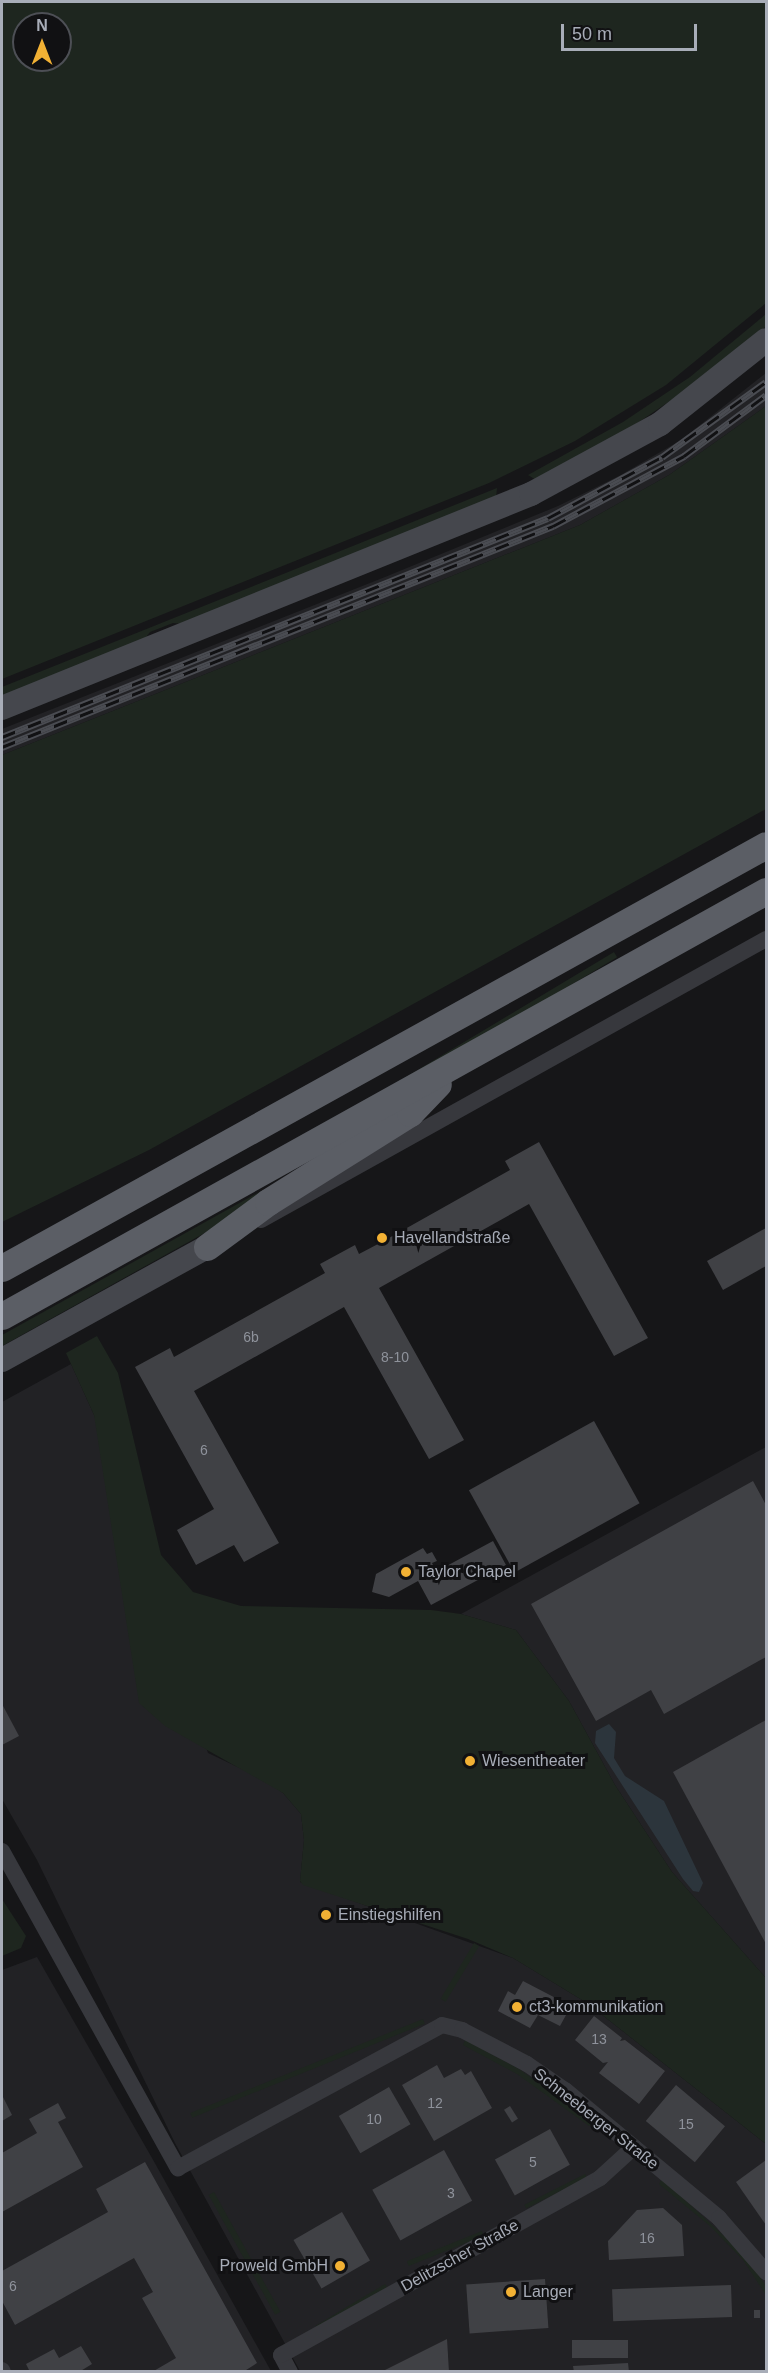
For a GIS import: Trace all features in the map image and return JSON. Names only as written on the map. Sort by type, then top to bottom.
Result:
[{"type":"highway","points":[[2,1268],[766,845]]},
{"type":"highway","points":[[2,1316],[766,891]]},
{"type":"highway","points":[[207,1247],[268,1202],[410,1113],[458,1063]]},
{"type":"main road","points":[[2,708],[417,544],[531,494],[660,424],[766,340]]},
{"type":"main road","points":[[2,1360],[207,1247]]},
{"type":"street","points":[[207,1247],[279,1211],[766,939]]},
{"type":"street","name":"Schneeberger Straße","points":[[2,1851],[178,2168],[442,2025],[462,2030],[527,2064],[634,2147],[719,2218],[766,2272]]},
{"type":"street","name":"Delitzscher Straße","points":[[290,2372],[281,2355],[600,2178],[634,2147]]},
{"type":"shaded area","points":[[2,2],[766,2],[766,303],[666,385],[575,441],[489,483],[2,679]]},
{"type":"shaded area","points":[[766,314],[766,326],[761,331],[695,384],[630,428],[536,480],[528,475],[623,422],[690,377]]},
{"type":"shaded area","points":[[766,373],[766,406],[669,475],[580,525],[2,755],[2,729],[385,577],[558,506],[619,476],[681,440]]},
{"type":"shaded area","points":[[766,406],[766,809],[149,1150],[2,1222],[2,755],[580,525],[669,475]]},
{"type":"shaded area","points":[[497,488],[496,498],[184,624],[173,623],[150,632],[144,640],[2,696],[2,687]]},
{"type":"shaded area","points":[[614,952],[617,957],[16,1318],[13,1313]]},
{"type":"shaded area","points":[[261,1191],[228,1220],[2,1346],[2,1335]]},
{"type":"shaded area","points":[[97,1336],[118,1373],[161,1555],[193,1592],[241,1606],[431,1610],[461,1614],[516,1630],[569,1701],[615,1785],[672,1872],[766,1978],[766,2144],[587,2003],[513,1958],[468,1939],[303,1885],[300,1881],[304,1840],[301,1814],[283,1793],[165,1726],[139,1703],[94,1415],[66,1353]]},
{"type":"shaded area","points":[[71,1364],[94,1415],[208,1753],[263,1779],[283,1793],[301,1814],[304,1840],[300,1882],[513,1958],[587,2003],[766,2144],[766,2371],[300,2371],[175,2143],[37,1860],[2,1799],[2,1402]]},
{"type":"shaded area","points":[[766,1447],[766,1978],[672,1872],[615,1785],[569,1701],[516,1630],[461,1614]]},
{"type":"shaded area","points":[[609,1724],[616,1732],[614,1758],[625,1776],[664,1801],[703,1883],[699,1892],[693,1891],[683,1879],[595,1743],[596,1731]]},
{"type":"shaded area","points":[[2,1899],[26,1936],[21,1948],[2,1956]]},
{"type":"shaded area","points":[[474,1943],[479,1946],[446,2002],[441,1999]]},
{"type":"shaded area","points":[[37,1957],[271,2371],[2,2371],[2,1970]]},
{"type":"shaded area","points":[[423,2019],[425,2024],[192,2118],[190,2113]]},
{"type":"shaded area","points":[[465,2040],[519,2069],[593,2122],[589,2126],[517,2074],[463,2045]]},
{"type":"shaded area","points":[[585,2174],[587,2178],[526,2208],[524,2205]]},
{"type":"shaded area","points":[[662,2179],[746,2256],[766,2286],[766,2295],[743,2260],[710,2226],[659,2184]]},
{"type":"shaded area","points":[[214,2192],[280,2312],[275,2315],[209,2195]]},
{"type":"shaded area","points":[[482,2231],[484,2236],[409,2266],[407,2261]]},
{"type":"shaded area","points":[[385,2284],[388,2289],[319,2331],[316,2326]]},
{"type":"building","points":[[539,1142],[648,1338],[614,1356],[529,1204],[379,1288],[464,1440],[429,1459],[344,1307],[194,1391],[279,1543],[244,1562],[234,1545],[196,1565],[177,1530],[214,1509],[135,1367],[170,1348],[174,1357],[325,1273],[320,1264],[355,1245],[359,1254],[378,1244],[375,1239],[386,1233],[389,1238],[510,1170],[505,1161]]},
{"type":"building","points":[[766,1228],[766,1266],[723,1290],[707,1261]]},
{"type":"building","points":[[594,1421],[640,1503],[515,1573],[469,1490]]},
{"type":"building","points":[[753,1481],[766,1505],[766,1657],[664,1714],[651,1690],[596,1721],[531,1604]]},
{"type":"building","points":[[493,1541],[506,1565],[431,1605],[418,1581],[389,1597],[372,1592],[376,1574],[423,1548],[427,1554],[432,1552],[437,1561],[432,1563],[436,1571],[428,1576]]},
{"type":"building","points":[[2,1704],[19,1736],[2,1745]]},
{"type":"building","points":[[766,1720],[766,1944],[673,1772]]},
{"type":"building","points":[[523,1981],[571,2006],[560,2026],[538,2015],[530,2028],[498,2011],[508,1991],[515,1995]]},
{"type":"building","points":[[594,2016],[622,2038],[620,2041],[625,2040],[665,2071],[639,2104],[599,2073],[608,2062],[603,2063],[575,2040]]},
{"type":"building","points":[[437,2065],[444,2078],[461,2069],[465,2075],[471,2071],[492,2108],[434,2141],[402,2085]]},
{"type":"building","points":[[676,2085],[725,2126],[695,2162],[646,2121]]},
{"type":"building","points":[[389,2087],[410,2124],[360,2153],[339,2116]]},
{"type":"building","points":[[2,2095],[12,2115],[2,2121]]},
{"type":"building","points":[[58,2103],[66,2118],[58,2122],[83,2167],[2,2212],[2,2153],[37,2133],[29,2119]]},
{"type":"building","points":[[510,2106],[518,2119],[512,2122],[504,2110]]},
{"type":"building","points":[[550,2129],[570,2165],[515,2195],[495,2160]]},
{"type":"building","points":[[444,2150],[472,2201],[400,2240],[372,2190]]},
{"type":"building","points":[[766,2160],[766,2225],[736,2182]]},
{"type":"building","points":[[145,2162],[257,2363],[243,2372],[152,2372],[176,2358],[142,2298],[153,2292],[134,2258],[15,2325],[2,2301],[2,2271],[108,2212],[96,2189]]},
{"type":"building","points":[[663,2208],[682,2225],[684,2256],[609,2260],[608,2241],[637,2210]]},
{"type":"building","points":[[342,2212],[370,2260],[322,2288],[294,2240]]},
{"type":"building","points":[[545,2279],[548,2328],[470,2333],[466,2285]]},
{"type":"building","points":[[731,2285],[732,2317],[613,2321],[612,2289]]},
{"type":"building","points":[[754,2310],[760,2310],[760,2318],[754,2318]]},
{"type":"building","points":[[447,2339],[449,2372],[381,2372]]},
{"type":"building","points":[[572,2340],[628,2340],[628,2358],[572,2358]]},
{"type":"building","points":[[81,2346],[92,2364],[79,2372],[30,2372],[26,2364],[54,2349],[59,2358]]},
{"type":"building","points":[[628,2363],[629,2372],[574,2372],[573,2366]]},
{"type":"railway","points":[[2,737],[548,518],[662,457],[766,382]]},
{"type":"railway","points":[[2,747],[553,526],[684,456],[766,395]]},
{"type":"place","name":"Havellandstraße","points":[[382,1238]]},
{"type":"place","name":"Taylor Chapel","points":[[406,1572]]},
{"type":"place","name":"Wiesentheater","points":[[470,1761]]},
{"type":"place","name":"Einstiegshilfen","points":[[326,1915]]},
{"type":"place","name":"ct3-kommunikation","points":[[517,2007]]},
{"type":"place","name":"Proweld GmbH","points":[[340,2266]]},
{"type":"place","name":"Langer","points":[[511,2292]]}]
